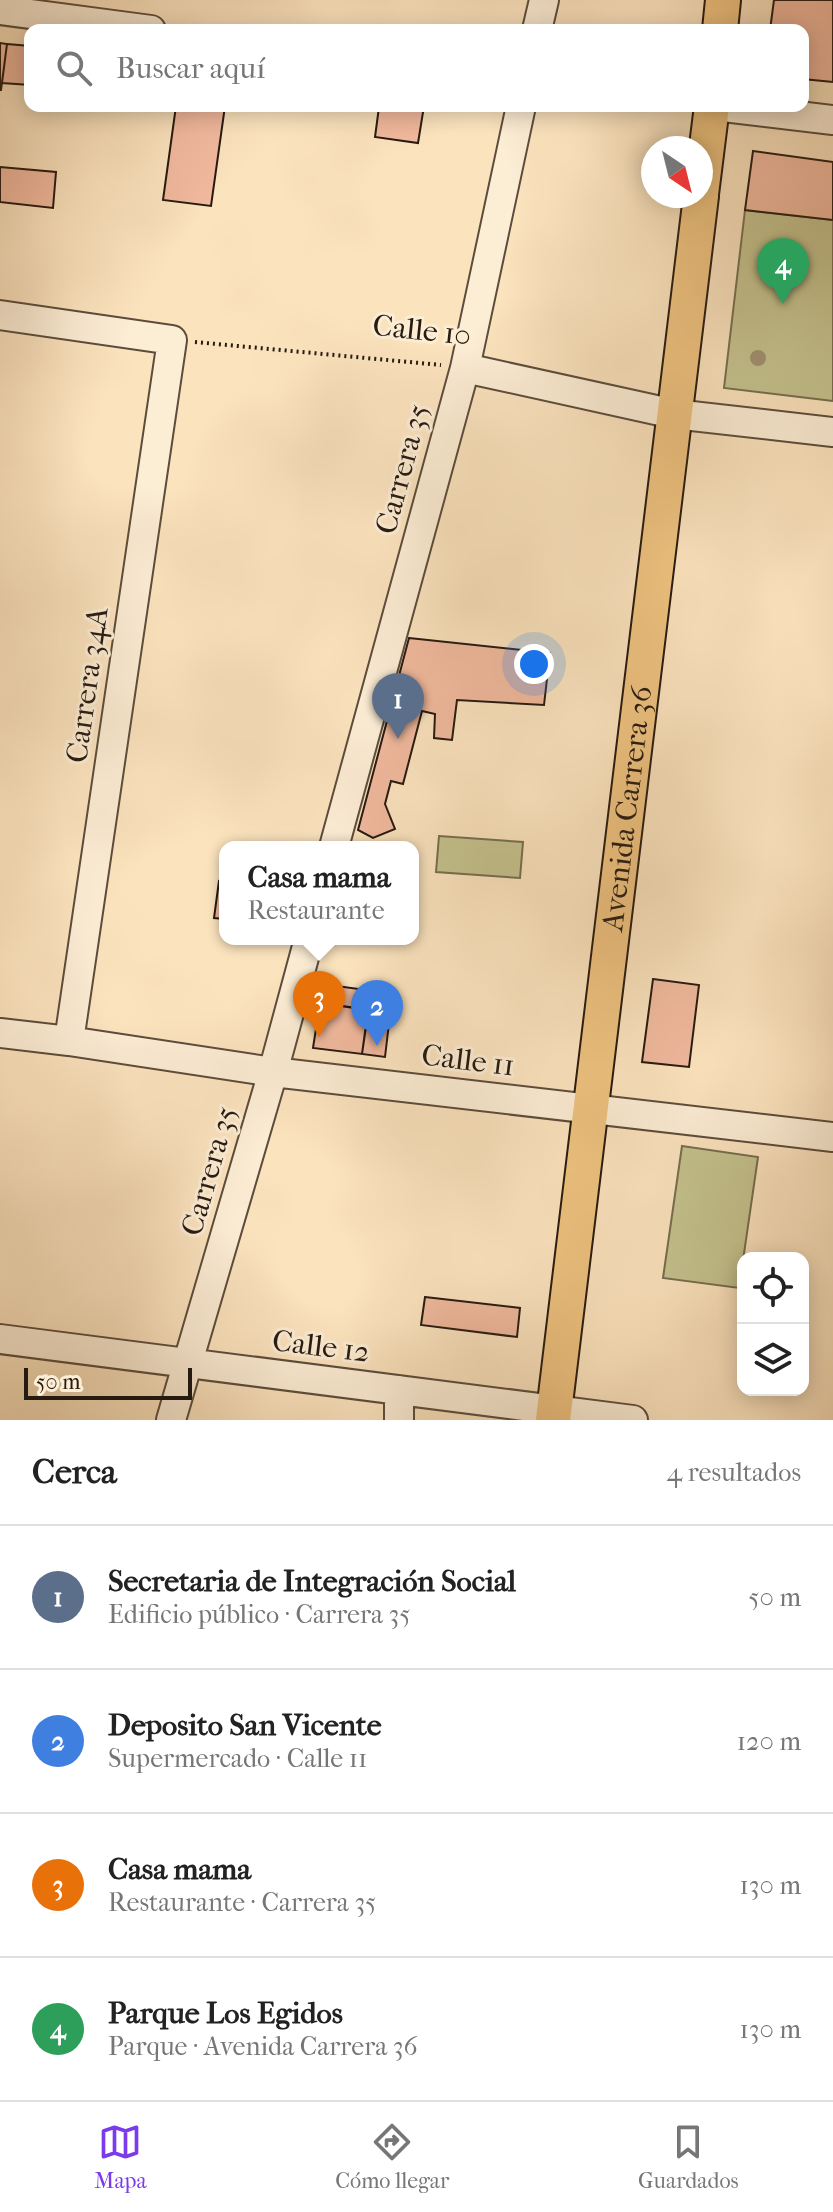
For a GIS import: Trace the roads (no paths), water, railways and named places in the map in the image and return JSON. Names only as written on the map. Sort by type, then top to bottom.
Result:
[{"type":"main road","points":[[721,24],[723,0]]},
{"type":"main road","name":"Avenida Carrera 36","points":[[709,136],[712,112]]},
{"type":"main road","name":"Avenida Carrera 36","points":[[554,1415],[699,208]]},
{"type":"street","points":[[538,24],[544,0]]},
{"type":"street","points":[[0,10],[106,24]]},
{"type":"street","name":"Carrera 35","points":[[336,841],[465,368],[520,112]]},
{"type":"street","points":[[764,112],[833,120]]},
{"type":"street","name":"Carrera 34A","points":[[0,315],[172,340],[69,1041]]},
{"type":"street","name":"Calle 10","points":[[465,368],[674,414],[833,432]]},
{"type":"street","name":"Carrera 35","points":[[171,1420],[307,945]]},
{"type":"street","name":"Calle 11","points":[[0,1033],[273,1072],[833,1137]]},
{"type":"street","name":"Calle 12","points":[[0,1339],[399,1390],[483,1410],[633,1420]]},
{"type":"street","points":[[399,1390],[399,1420]]},
{"type":"place","name":"Parque Los Egidos","points":[[783,304]]},
{"type":"place","name":"Secretaria de Integración Social","points":[[398,739]]},
{"type":"place","name":"Casa mama","points":[[319,1037]]},
{"type":"place","name":"Deposito San Vicente","points":[[377,1046]]}]
